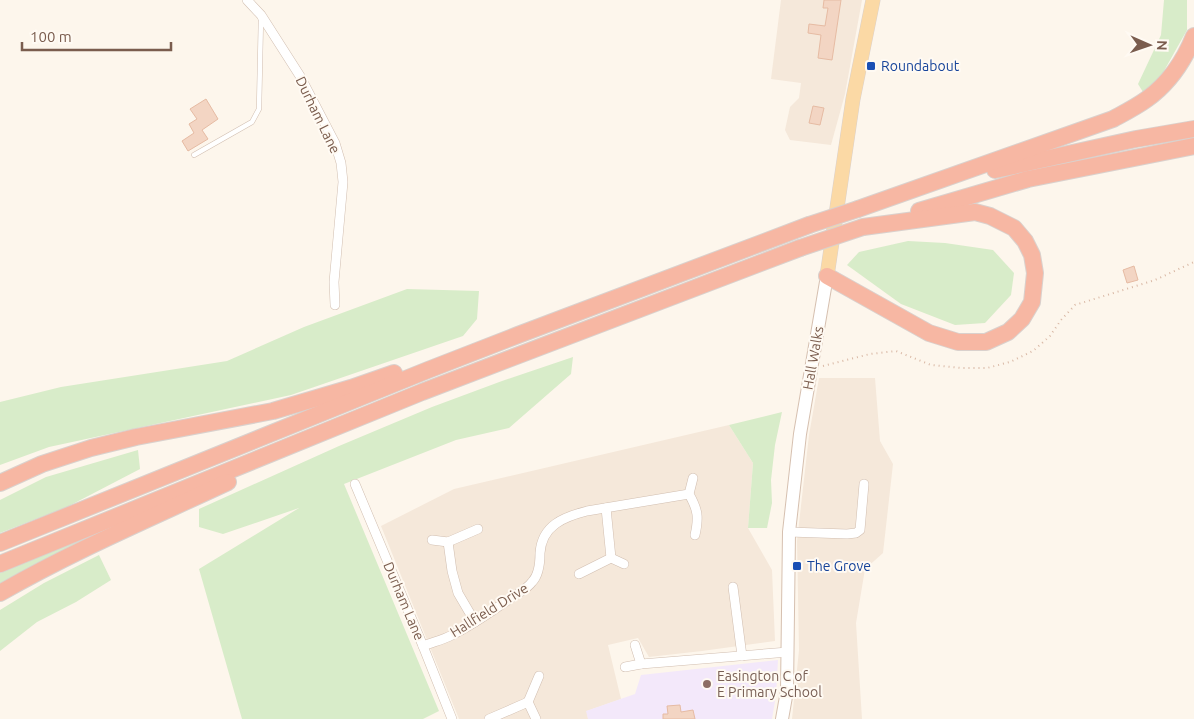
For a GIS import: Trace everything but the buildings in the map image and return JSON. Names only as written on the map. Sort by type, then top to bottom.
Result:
[{"type":"highway","points":[[0,543],[518,335],[808,225],[1113,120],[1147,99],[1168,81],[1183,60],[1194,36]]},
{"type":"highway","points":[[858,208],[987,172],[1136,139],[1194,129]]},
{"type":"highway","points":[[0,564],[422,392],[800,248],[1028,179],[1194,146]]},
{"type":"highway","points":[[828,276],[929,333],[958,342],[986,342],[1008,332],[1022,319],[1032,302],[1035,273],[1029,248],[1014,228],[990,216],[975,212],[864,228]]},
{"type":"highway","points":[[0,483],[42,464],[91,448],[136,437],[273,411],[518,335]]},
{"type":"highway","points":[[0,593],[68,557],[422,392]]},
{"type":"main road","name":"Hall Walks","points":[[782,719],[787,691],[789,532],[800,434],[828,276],[853,99],[873,0]]},
{"type":"street","name":"Durham Lane","points":[[246,0],[261,16],[300,76],[335,143],[341,163],[343,182],[334,282],[335,305]]},
{"type":"street","points":[[693,478],[689,494],[696,506],[698,522],[695,535]]},
{"type":"street","name":"Durham Lane","points":[[355,484],[424,646],[452,719]]},
{"type":"street","points":[[789,532],[856,533],[860,530],[864,484]]},
{"type":"street","name":"Hallfield Drive","points":[[424,646],[451,636],[475,622],[533,582],[540,563],[540,551],[545,534],[557,522],[572,516],[606,508],[689,494]]},
{"type":"street","points":[[606,508],[610,558]]},
{"type":"street","points":[[432,540],[448,542],[478,528]]},
{"type":"street","points":[[448,542],[452,571],[458,593],[475,622]]},
{"type":"street","points":[[610,558],[624,564]]},
{"type":"street","points":[[579,574],[610,558]]},
{"type":"street","points":[[733,587],[742,656]]},
{"type":"street","points":[[635,645],[641,664]]},
{"type":"street","points":[[625,668],[641,664],[788,652]]},
{"type":"street","points":[[489,719],[528,702],[539,676]]},
{"type":"street","points":[[528,702],[536,719]]},
{"type":"lane","points":[[194,155],[252,122],[260,109],[261,16]]},
{"type":"path","points":[[811,368],[870,354],[896,351],[931,365],[961,368],[988,368],[1010,362],[1034,351],[1050,336],[1074,305],[1155,280],[1194,262]]},
{"type":"shaded area","points":[[781,0],[862,0],[845,94],[831,145],[790,140],[785,130],[790,107],[799,98],[801,83],[771,79]]},
{"type":"shaded area","points":[[819,378],[875,378],[880,441],[893,464],[883,553],[865,569],[856,623],[862,719],[792,719],[799,650],[797,541],[809,435]]},
{"type":"shaded area","points":[[729,425],[753,463],[748,528],[772,570],[775,641],[649,657],[638,638],[608,645],[621,699],[587,711],[588,719],[459,719],[381,526],[454,489]]},
{"type":"shaded area","name":"Easington C of E Primary School","points":[[778,660],[776,695],[772,719],[588,719],[586,711],[635,694],[641,675]]},
{"type":"green space","points":[[1164,0],[1187,0],[1187,30],[1160,78],[1143,92],[1138,84],[1161,35]]},
{"type":"green space","points":[[908,241],[945,243],[993,250],[1014,273],[1011,295],[985,323],[955,325],[901,304],[847,265],[859,252]]},
{"type":"green space","points":[[407,289],[479,291],[477,319],[463,336],[291,395],[49,447],[0,465],[0,402],[61,387],[227,361],[304,327]]},
{"type":"green space","points":[[573,357],[571,374],[509,428],[456,440],[344,484],[439,711],[423,719],[242,719],[199,569],[299,508],[223,534],[199,527],[199,509],[339,446],[432,407]]},
{"type":"green space","points":[[782,412],[775,445],[771,480],[772,503],[767,528],[748,528],[753,463],[729,425]]},
{"type":"green space","points":[[138,450],[140,469],[67,507],[0,533],[0,500],[46,477]]},
{"type":"green space","points":[[118,524],[0,587],[0,573]]},
{"type":"green space","points":[[99,555],[111,580],[76,602],[37,622],[0,651],[0,610],[44,583]]},
{"type":"place","name":"Roundabout","points":[[871,66]]},
{"type":"place","name":"The Grove","points":[[797,566]]},
{"type":"place","name":"Easington C of E Primary School","points":[[707,684]]}]
